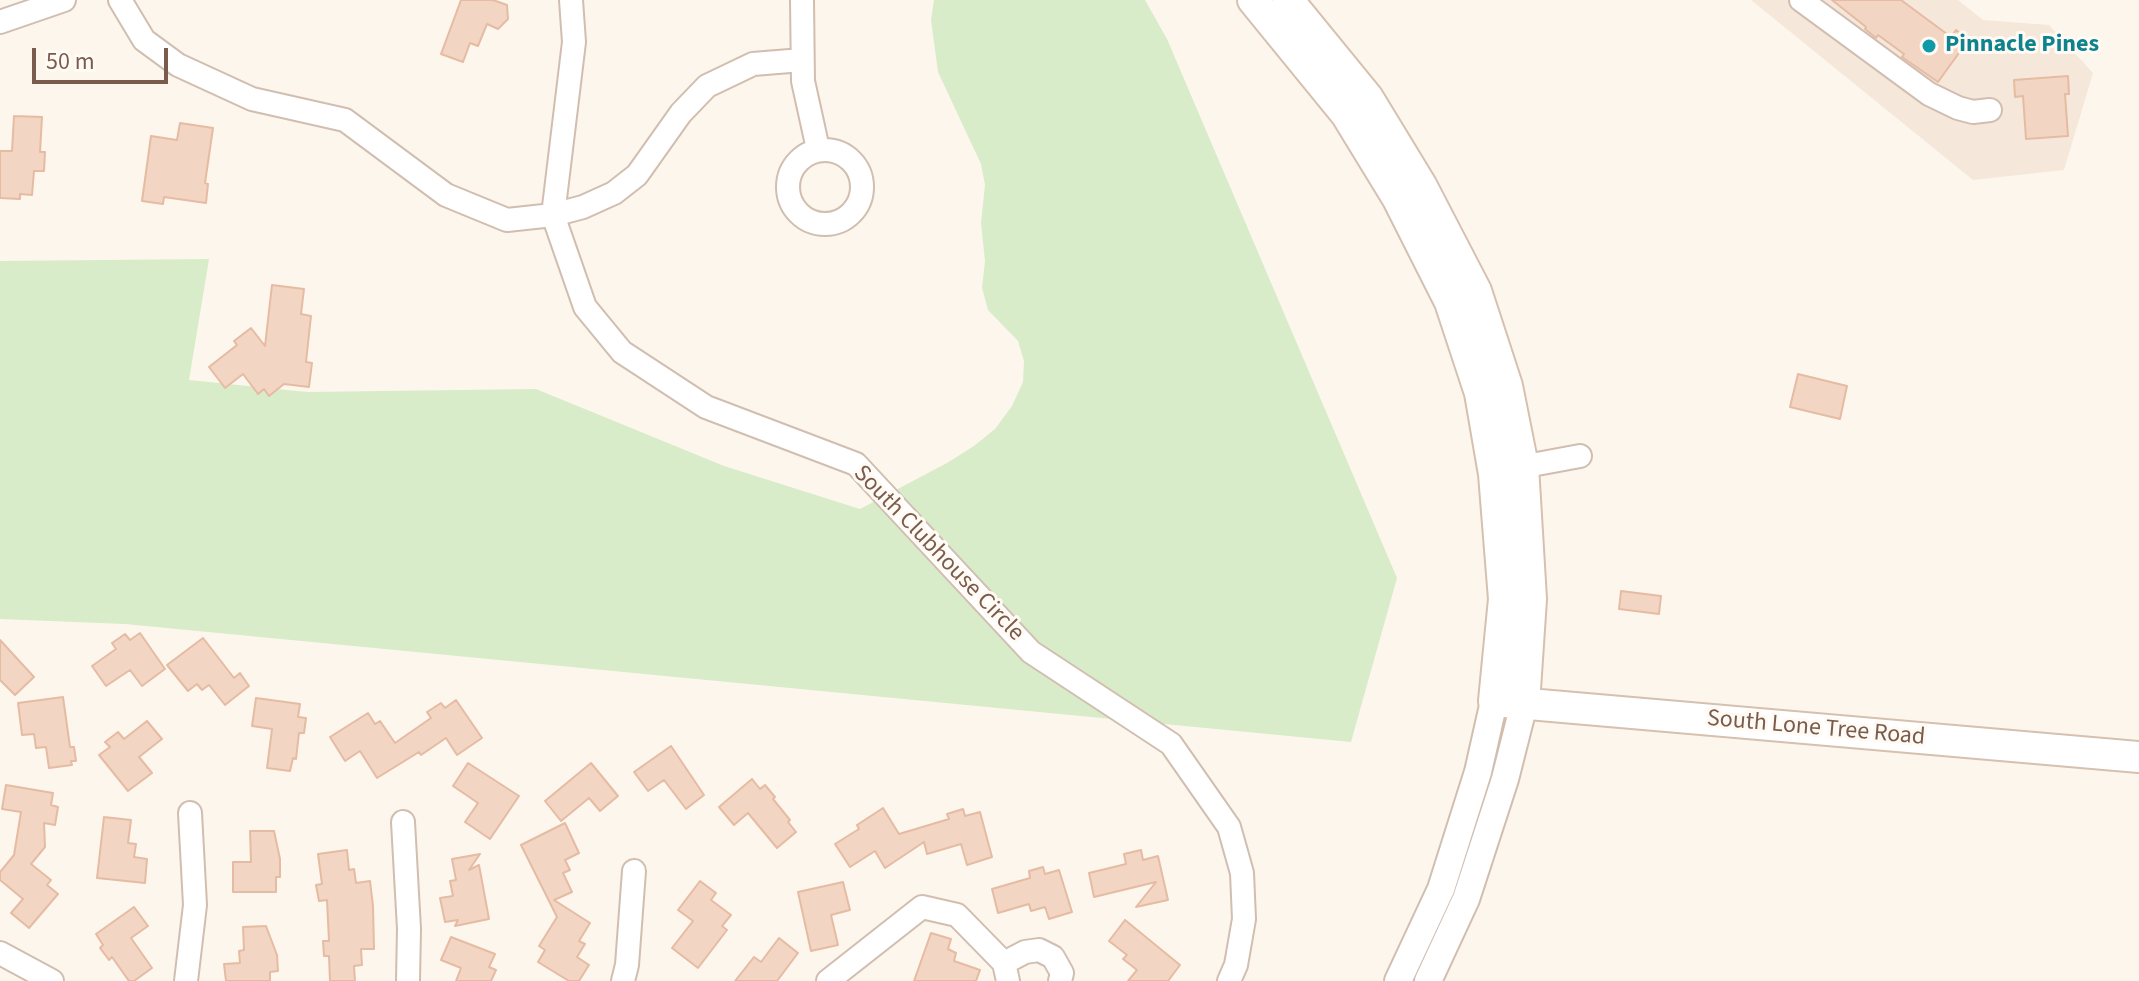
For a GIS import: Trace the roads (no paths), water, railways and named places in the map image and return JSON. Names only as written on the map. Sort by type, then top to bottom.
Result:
[{"type":"main road","points":[[1253,0],[1346,114],[1398,199],[1450,302],[1508,470],[1531,599],[1524,704]]},
{"type":"main road","points":[[1288,0],[1368,98],[1421,185],[1476,291],[1507,386],[1504,599],[1494,701]]},
{"type":"main road","name":"South Lone Tree Road","points":[[1494,701],[2139,757]]},
{"type":"street","points":[[0,22],[64,0]]},
{"type":"street","points":[[120,0],[144,40],[178,65],[252,99],[345,120],[446,195],[507,220],[553,215],[600,200],[626,185],[647,163],[693,99],[707,86],[753,64],[802,60]]},
{"type":"street","name":"South Clubhouse Circle","points":[[571,0],[574,42],[553,215],[585,307],[622,352],[706,407],[856,464],[1031,652],[1171,744],[1229,827],[1242,873],[1244,919],[1236,965],[1229,981]]},
{"type":"street","points":[[802,0],[803,81],[818,149]]},
{"type":"street","points":[[1801,0],[1929,94],[1973,112],[1990,110]]},
{"type":"street","points":[[1508,470],[1580,456]]},
{"type":"street","points":[[1398,981],[1441,889],[1478,772],[1494,701]]},
{"type":"street","points":[[1428,981],[1466,899],[1505,779],[1524,704]]},
{"type":"street","points":[[186,981],[195,905],[190,813]]},
{"type":"street","points":[[403,822],[409,929],[408,981]]},
{"type":"street","points":[[623,981],[634,871]]},
{"type":"street","points":[[828,981],[922,907],[957,915],[1006,972],[1025,952],[1039,950],[1053,957],[1062,973],[1060,981]]},
{"type":"street","points":[[0,953],[52,981]]},
{"type":"place","name":"Pinnacle Pines","points":[[1929,46]]}]
